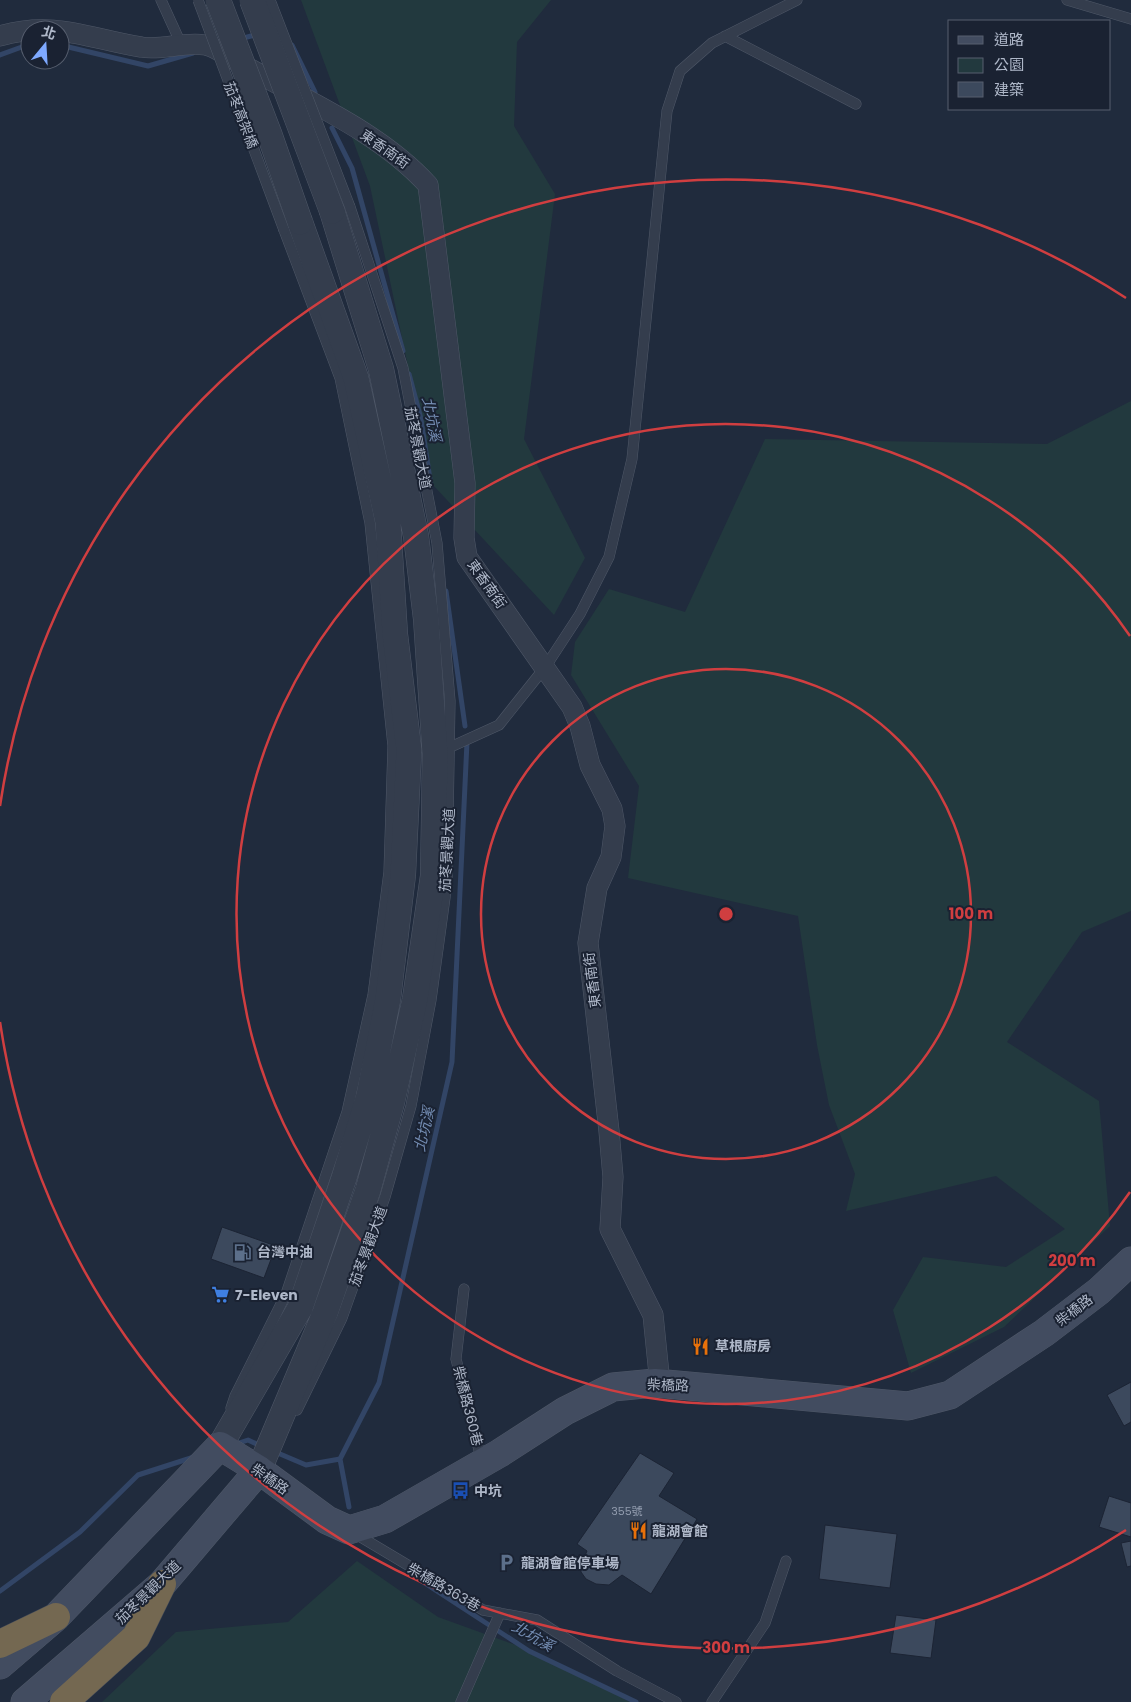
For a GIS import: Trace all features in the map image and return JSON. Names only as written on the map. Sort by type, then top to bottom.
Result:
[{"type":"highway","points":[[64,1702],[136,1637],[162,1584]]},
{"type":"highway","points":[[0,1644],[56,1617]]},
{"type":"main road","name":"柴橋路","points":[[220,1446],[259,1470],[327,1520],[349,1530],[385,1519],[564,1411],[613,1387],[660,1384],[908,1406],[950,1396],[1044,1333],[1099,1291],[1131,1260]]},
{"type":"main road","points":[[0,1665],[56,1617],[220,1446]]},
{"type":"main road","name":"茄苳景觀大道","points":[[25,1702],[162,1584],[259,1470]]},
{"type":"street","name":"茄苳高架橋","points":[[218,0],[270,136],[292,226]]},
{"type":"street","points":[[252,0],[341,209]]},
{"type":"street","name":"東香南街","points":[[0,36],[19,30],[52,29],[86,34],[142,48],[206,45],[349,124],[412,167],[428,185],[465,483],[464,538],[467,557],[546,666],[572,706],[580,726],[590,765],[612,809],[615,826],[611,857],[597,888],[588,943],[613,1176],[610,1229],[654,1315],[660,1384]]},
{"type":"street","name":"茄苳景觀大道","points":[[259,1470],[325,1313],[368,1190],[392,1102],[410,1022],[433,876],[442,751],[416,536],[381,368],[341,209]]},
{"type":"street","points":[[220,1446],[300,1308],[344,1178],[369,1095],[388,999],[402,875],[401,748],[396,634],[388,522],[356,378],[292,226]]},
{"type":"lane","points":[[162,0],[182,46]]},
{"type":"lane","name":"茄苳高架橋","points":[[198,0],[292,226]]},
{"type":"lane","points":[[270,0],[341,209]]},
{"type":"lane","points":[[442,751],[500,725],[546,666],[580,614],[609,557],[632,459],[667,111],[680,71],[712,43],[797,0]]},
{"type":"lane","points":[[1067,0],[1131,19]]},
{"type":"lane","points":[[725,36],[856,104]]},
{"type":"lane","points":[[286,1294],[347,1112],[372,995],[389,872],[401,748],[370,523],[340,378],[292,226]]},
{"type":"lane","points":[[370,523],[375,463]]},
{"type":"lane","name":"茄苳景觀大道","points":[[259,1470],[286,1432],[342,1318],[385,1197],[411,1106],[431,1000],[447,883],[442,751]]},
{"type":"lane","points":[[410,1022],[440,936]]},
{"type":"lane","points":[[220,1446],[235,1396],[344,1178]]},
{"type":"lane","name":"柴橋路360巷","points":[[464,1289],[456,1359],[482,1462]]},
{"type":"lane","name":"柴橋路363巷","points":[[349,1530],[482,1610],[537,1620],[617,1671],[676,1702]]},
{"type":"lane","points":[[712,1702],[765,1623],[786,1561]]},
{"type":"lane","points":[[461,1702],[500,1613]]},
{"type":"green space","points":[[301,0],[551,0],[517,42],[514,126],[555,194],[524,439],[585,558],[554,615],[433,485],[370,186]]},
{"type":"green space","points":[[1131,401],[1131,911],[1082,932],[1007,1042],[1099,1101],[1110,1226],[1004,1327],[911,1373],[893,1310],[923,1257],[1006,1267],[1065,1229],[996,1176],[846,1211],[855,1174],[829,1105],[817,1045],[798,916],[628,878],[639,786],[571,675],[575,642],[609,589],[685,612],[765,439],[1047,444]]},
{"type":"green space","points":[[357,1561],[438,1617],[538,1653],[630,1702],[102,1702],[176,1632],[288,1622]]},
{"type":"building","name":"台灣中油","points":[[222,1227],[276,1246],[264,1278],[211,1259]]},
{"type":"building","points":[[1131,1382],[1131,1422],[1124,1426],[1107,1395]]},
{"type":"building","name":"龍湖會館","points":[[640,1453],[674,1473],[659,1496],[697,1519],[651,1594],[622,1575],[609,1585],[596,1584],[586,1579],[581,1572],[581,1565],[587,1551],[577,1544]]},
{"type":"building","points":[[1109,1496],[1131,1503],[1131,1537],[1099,1527]]},
{"type":"building","points":[[825,1525],[897,1534],[890,1588],[819,1579]]},
{"type":"building","points":[[1131,1541],[1131,1566],[1127,1567],[1121,1543]]},
{"type":"building","points":[[896,1615],[936,1620],[931,1658],[890,1653]]},
{"type":"waterway","points":[[240,39],[258,34]]},
{"type":"waterway","name":"北坑溪","points":[[292,45],[315,92]]},
{"type":"waterway","points":[[70,47],[148,66],[193,53]]},
{"type":"waterway","points":[[0,55],[20,48]]},
{"type":"waterway","name":"北坑溪","points":[[332,128],[352,168],[403,351]]},
{"type":"waterway","name":"北坑溪","points":[[409,374],[421,419],[431,486]]},
{"type":"waterway","name":"北坑溪","points":[[446,591],[465,726]]},
{"type":"waterway","name":"北坑溪","points":[[349,1507],[340,1459],[379,1383],[452,1062],[467,742]]},
{"type":"waterway","points":[[236,1444],[248,1440],[261,1446]]},
{"type":"waterway","points":[[273,1451],[306,1465],[340,1459]]},
{"type":"waterway","points":[[0,1591],[80,1532],[138,1475],[194,1457]]},
{"type":"waterway","name":"北坑溪","points":[[423,1582],[529,1651],[636,1702]]},
{"type":"place","name":"台灣中油","points":[[243,1252]]},
{"type":"place","name":"7-Eleven","points":[[221,1295]]},
{"type":"place","name":"草根廚房","points":[[701,1346]]},
{"type":"place","name":"中坑","points":[[460,1491]]},
{"type":"place","name":"龍湖會館","points":[[638,1531]]},
{"type":"place","name":"龍湖會館停車場","points":[[507,1563]]}]
